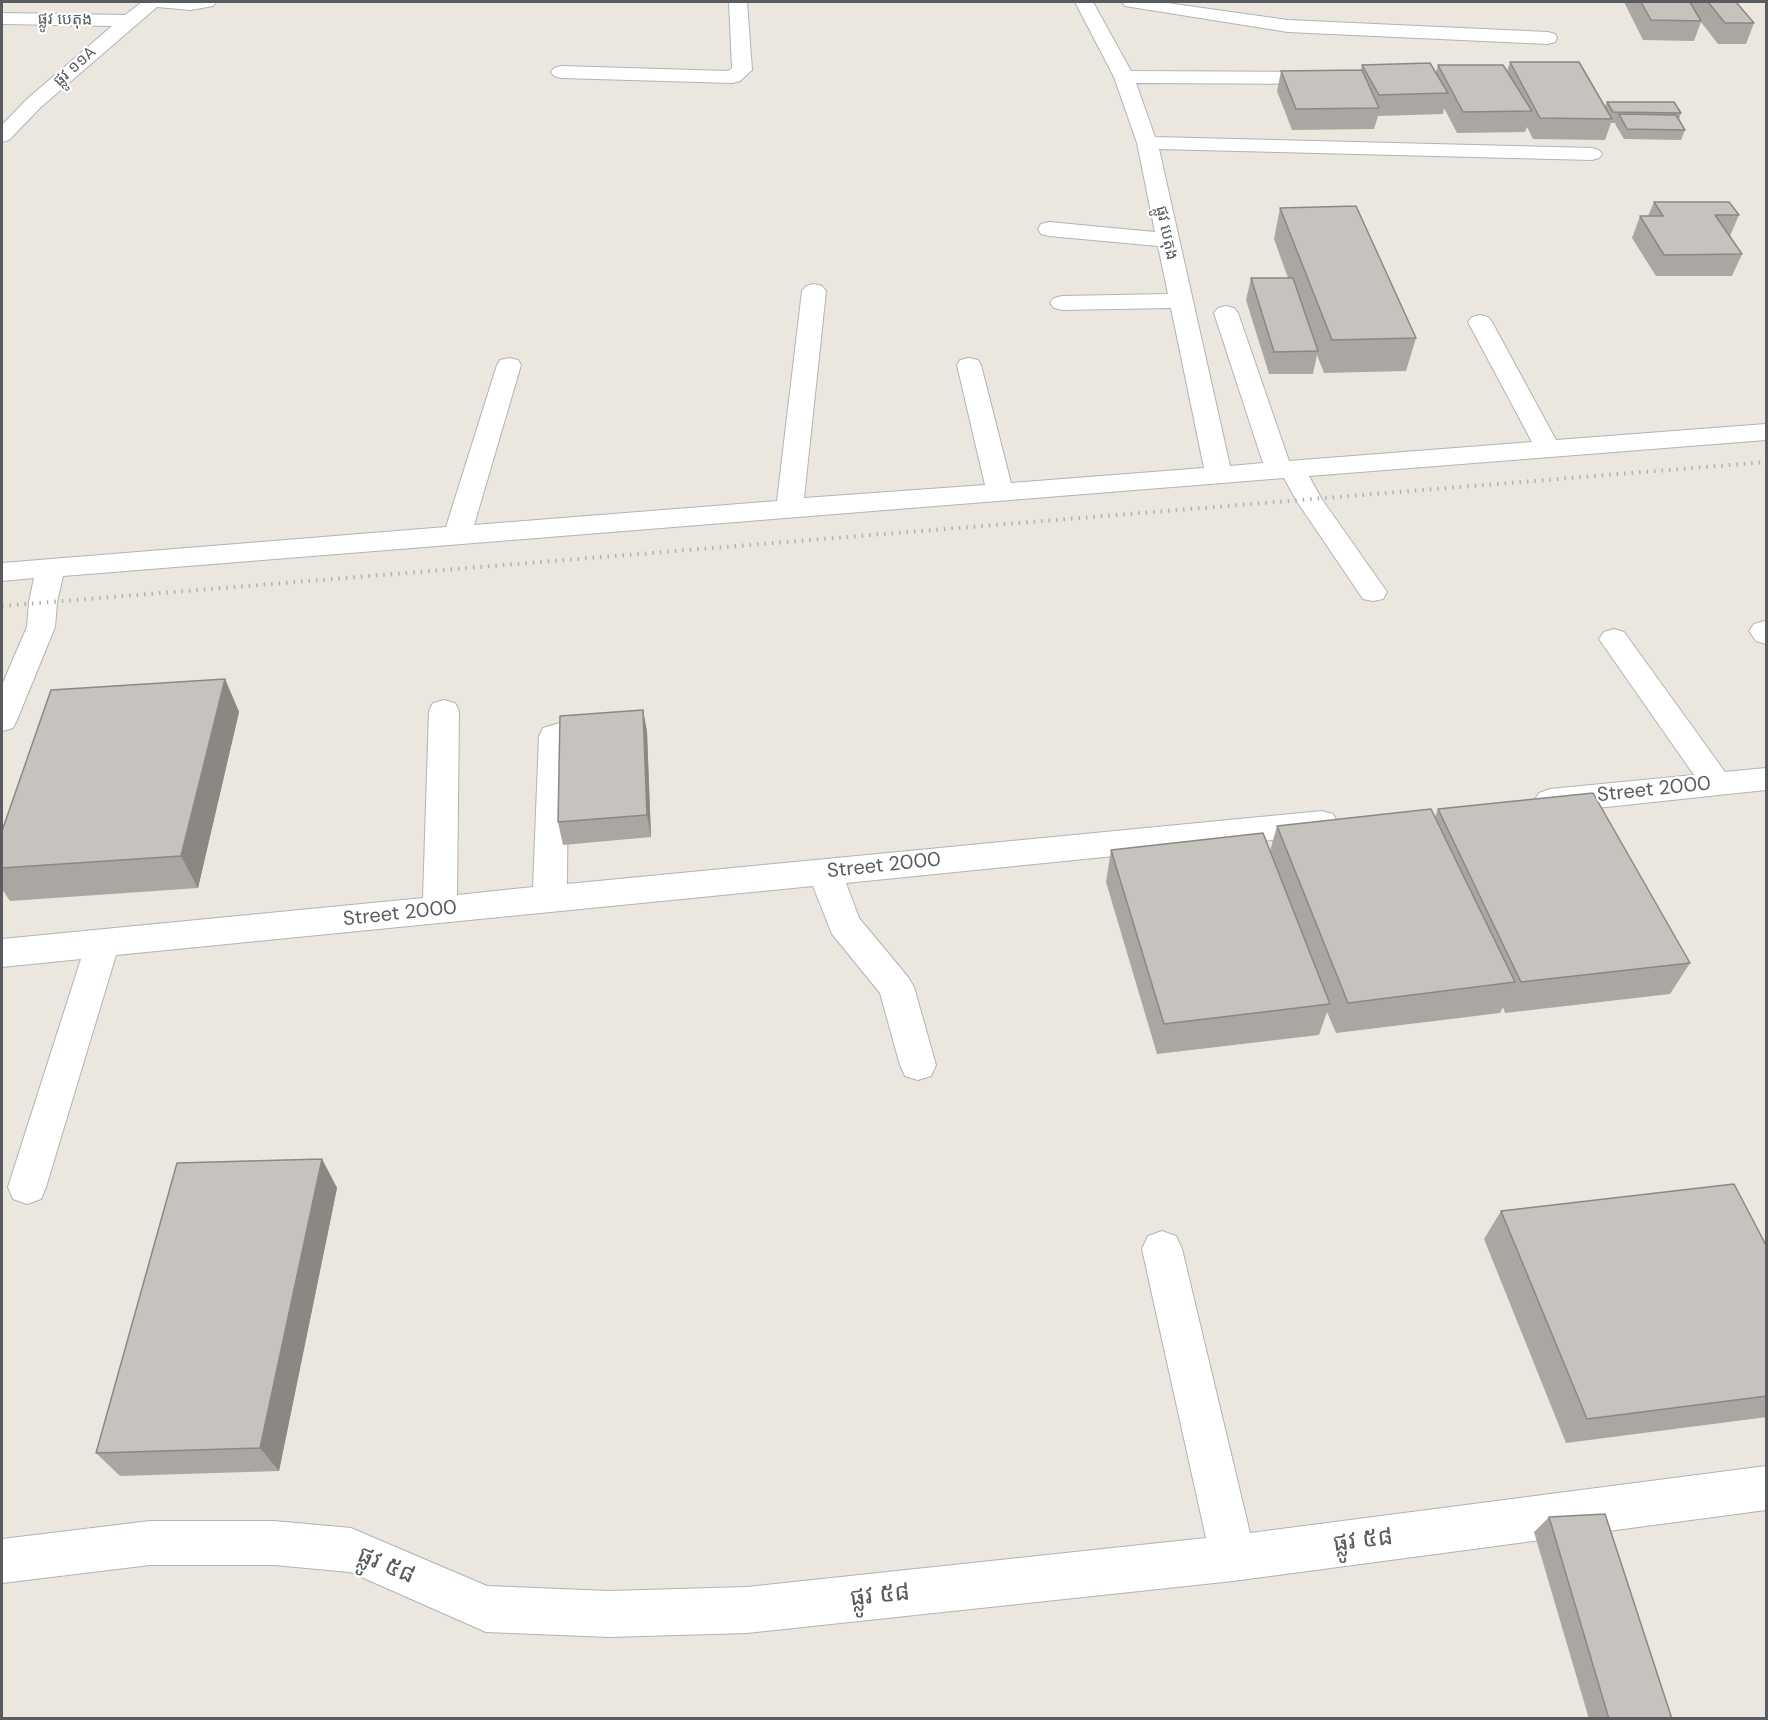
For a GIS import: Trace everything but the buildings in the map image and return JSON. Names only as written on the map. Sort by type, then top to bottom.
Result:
[{"type":"street","name":"ផ្លូវ ១១A","points":[[2,136],[34,103],[152,2]]},
{"type":"street","points":[[157,2],[191,5],[207,2]]},
{"type":"street","points":[[561,72],[733,77],[742,70],[738,2]]},
{"type":"street","name":"ផ្លូវ បេតុង","points":[[1084,2],[1127,86],[1147,143],[1219,475]]},
{"type":"street","points":[[1131,2],[1288,26],[1548,38]]},
{"type":"street","name":"ផ្លូវ បេតុង","points":[[2,18],[128,21]]},
{"type":"street","points":[[1127,86],[1338,78]]},
{"type":"street","points":[[1127,86],[1230,96]]},
{"type":"street","points":[[1147,143],[1592,154]]},
{"type":"street","points":[[1049,229],[1167,240]]},
{"type":"street","points":[[790,508],[814,291]]},
{"type":"street","points":[[1062,303],[1181,301]]},
{"type":"street","points":[[1226,314],[1286,470],[1373,592]]},
{"type":"street","points":[[1480,322],[1548,449]]},
{"type":"street","points":[[457,536],[509,365]]},
{"type":"street","points":[[969,365],[1000,493]]},
{"type":"street","points":[[2,572],[1767,432]]},
{"type":"street","points":[[2,720],[41,627],[43,602],[51,568]]},
{"type":"street","points":[[1614,639],[1718,784]]},
{"type":"street","points":[[440,910],[444,711]]},
{"type":"street","points":[[550,899],[554,736],[563,733],[589,734]]},
{"type":"street","name":"Street 2000","points":[[1522,803],[1767,779]]},
{"type":"street","name":"Street 2000","points":[[2,952],[1357,820]]},
{"type":"street","points":[[825,872],[844,924],[896,987],[918,1065]]},
{"type":"street","points":[[27,1187],[103,942]]},
{"type":"street","points":[[1162,1249],[1233,1558]]},
{"type":"street","name":"ផ្លូវ ៥៨","points":[[2,1561],[150,1544],[274,1544],[351,1550],[486,1609],[609,1614],[747,1610],[1233,1558],[1767,1488]]},
{"type":"railway","points":[[2,606],[1766,462]]}]
